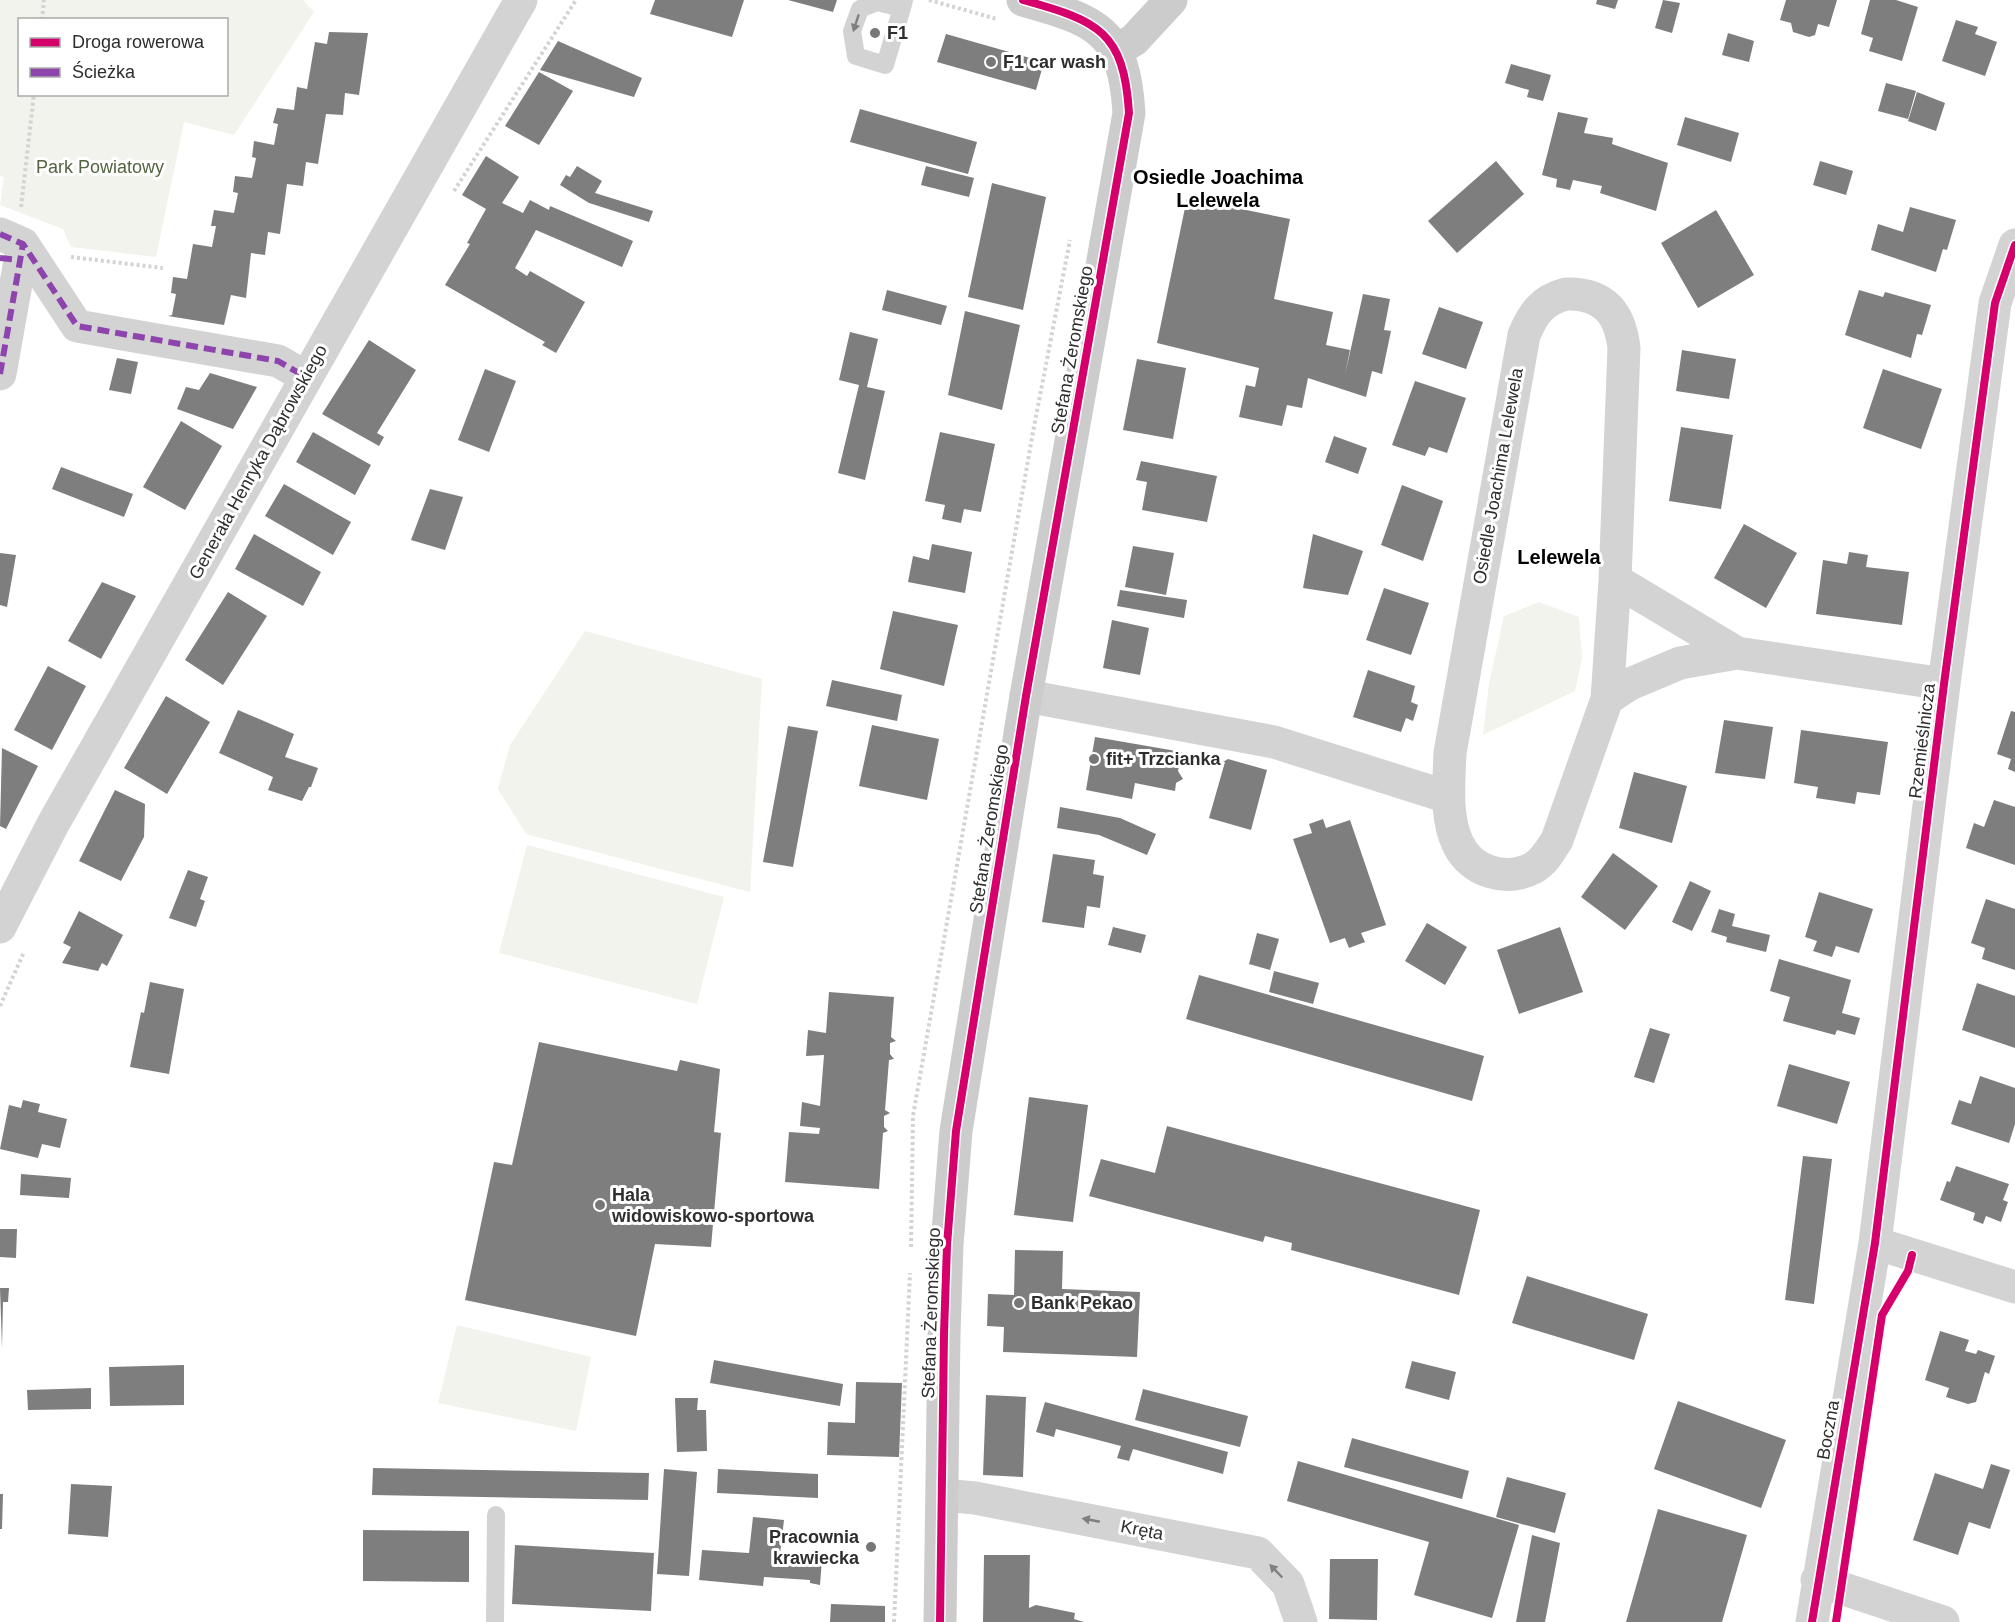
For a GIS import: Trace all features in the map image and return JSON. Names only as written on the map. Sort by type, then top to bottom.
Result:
[{"type":"main road","points":[[1016,11],[1057,10],[1091,25],[1117,50],[1134,40],[1171,0]]},
{"type":"main road","name":"Stefana Żeromskiego","points":[[940,1622],[944,1334],[947,1245],[956,1131],[1026,696],[1124,150],[1129,103],[1125,74],[1117,50]]},
{"type":"street","name":"Generała Henryka Dąbrowskiego","points":[[0,927],[53,824],[521,0]]},
{"type":"street","name":"Rzemieślnicza","points":[[1875,1243],[1944,684],[1995,303],[2015,245]]},
{"type":"street","points":[[18,246],[77,326],[278,361],[306,377]]},
{"type":"street","points":[[0,374],[18,246]]},
{"type":"street","name":"Osiedle Joachima Lelewela","points":[[1566,294],[1591,297],[1604,304],[1614,314],[1622,329],[1624,348],[1615,580],[1607,699],[1557,840],[1546,857],[1533,868],[1515,874],[1495,874],[1472,862],[1457,843],[1448,797],[1450,753],[1524,335],[1533,315],[1543,304],[1566,294]]},
{"type":"street","points":[[1615,580],[1737,653]]},
{"type":"street","points":[[1607,699],[1630,684],[1680,663],[1737,653],[1944,684]]},
{"type":"street","points":[[1026,696],[1274,742],[1448,797]]},
{"type":"street","points":[[1875,1243],[2015,1287]]},
{"type":"street","name":"Boczna","points":[[1812,1622],[1817,1580],[1875,1243]]},
{"type":"street","name":"Kręta","points":[[943,1496],[975,1498],[1258,1553],[1288,1584],[1301,1622]]},
{"type":"street","points":[[1817,1580],[1943,1622]]},
{"type":"lane","points":[[495,1515],[495,1622]]},
{"type":"path","points":[[42,18],[44,0]]},
{"type":"path","points":[[928,0],[1016,11]]},
{"type":"path","points":[[34,96],[18,246],[67,257],[164,268]]},
{"type":"path","points":[[911,1258],[913,1116],[1033,432],[1071,237]]},
{"type":"path","points":[[894,1622],[910,1269]]},
{"type":"green space","name":"Park Powiatowy","points":[[0,0],[303,0],[314,12],[234,135],[184,122],[156,257],[71,247],[63,229],[0,205],[4,177],[0,176]]},
{"type":"green space","points":[[1539,602],[1579,617],[1582,658],[1575,691],[1483,735],[1489,684],[1504,616]]},
{"type":"green space","points":[[585,631],[762,679],[750,892],[526,834],[498,789],[510,745]]},
{"type":"green space","points":[[527,845],[724,897],[697,1004],[499,953]]},
{"type":"green space","points":[[457,1325],[591,1357],[576,1431],[438,1403]]},
{"type":"building","points":[[655,0],[744,0],[732,37],[650,14]]},
{"type":"building","points":[[788,0],[837,0],[833,12]]},
{"type":"building","points":[[1597,0],[1618,0],[1615,9],[1596,4]]},
{"type":"building","points":[[1663,0],[1680,3],[1672,33],[1655,28]]},
{"type":"building","points":[[1786,0],[1837,0],[1829,27],[1818,24],[1815,35],[1809,37],[1793,32],[1791,23],[1780,20]]},
{"type":"building","points":[[1870,0],[1896,0],[1918,7],[1902,61],[1869,51],[1873,38],[1861,34]]},
{"type":"building","points":[[1956,20],[1978,27],[1975,34],[1997,42],[1985,76],[1942,61]]},
{"type":"building","points":[[329,32],[368,33],[359,95],[345,93],[343,115],[326,114],[318,164],[306,162],[303,186],[287,184],[280,234],[268,232],[265,255],[251,253],[246,298],[231,295],[224,325],[168,316],[172,315],[176,294],[171,293],[173,277],[187,279],[193,244],[212,247],[216,226],[211,226],[214,210],[234,213],[238,193],[233,192],[235,176],[252,178],[256,158],[252,157],[254,141],[274,145],[278,124],[273,123],[277,108],[294,110],[297,87],[307,89],[315,42],[327,44]]},
{"type":"building","points":[[1728,33],[1754,41],[1749,62],[1722,55]]},
{"type":"building","name":"F1 car wash","points":[[946,34],[1044,62],[1036,90],[937,62]]},
{"type":"building","points":[[558,41],[642,78],[634,97],[540,70]]},
{"type":"building","points":[[1511,64],[1551,75],[1543,101],[1527,97],[1529,90],[1505,83]]},
{"type":"building","points":[[539,72],[573,91],[539,145],[505,126]]},
{"type":"building","points":[[1886,83],[1916,91],[1908,119],[1878,111]]},
{"type":"building","points":[[1917,92],[1945,103],[1936,131],[1908,121]]},
{"type":"building","points":[[860,109],[977,142],[968,174],[850,142]]},
{"type":"building","points":[[1558,112],[1588,118],[1584,133],[1613,138],[1612,144],[1668,163],[1656,211],[1600,193],[1602,186],[1573,180],[1570,190],[1556,187],[1557,179],[1542,175]]},
{"type":"building","points":[[1685,117],[1739,133],[1731,162],[1677,145]]},
{"type":"building","points":[[486,156],[519,177],[502,203],[523,213],[530,200],[549,210],[550,206],[633,241],[622,267],[536,230],[515,268],[527,276],[530,271],[585,302],[556,353],[542,345],[545,342],[445,285],[470,244],[467,243],[486,209],[462,195]]},
{"type":"building","points":[[1496,161],[1524,194],[1457,253],[1428,221]]},
{"type":"building","points":[[1820,161],[1853,171],[1846,195],[1813,185]]},
{"type":"building","points":[[577,166],[602,181],[595,193],[653,211],[649,222],[589,203],[560,185],[566,175],[570,177]]},
{"type":"building","points":[[926,166],[974,178],[969,197],[921,185]]},
{"type":"building","points":[[992,183],[1046,197],[1023,310],[968,297]]},
{"type":"building","points":[[1187,198],[1290,219],[1274,299],[1333,312],[1326,345],[1350,350],[1345,375],[1363,294],[1390,299],[1384,330],[1391,331],[1382,374],[1372,371],[1366,397],[1308,378],[1302,408],[1287,405],[1282,426],[1239,417],[1246,385],[1255,387],[1259,368],[1157,343]]},
{"type":"building","points":[[1910,207],[1956,220],[1947,250],[1943,249],[1936,272],[1871,250],[1878,224],[1903,232]]},
{"type":"building","points":[[1716,210],[1754,275],[1698,308],[1661,243]]},
{"type":"building","points":[[887,290],[947,306],[941,325],[882,310]]},
{"type":"building","points":[[1859,290],[1883,297],[1885,292],[1931,305],[1922,335],[1917,334],[1911,358],[1845,335]]},
{"type":"building","points":[[1439,307],[1483,322],[1466,369],[1422,354]]},
{"type":"building","points":[[965,311],[1020,325],[1002,410],[948,395]]},
{"type":"building","points":[[850,332],[878,339],[867,387],[885,391],[865,480],[838,473],[859,385],[839,380]]},
{"type":"building","points":[[369,340],[416,370],[377,433],[384,437],[379,446],[322,414]]},
{"type":"building","points":[[1682,350],[1736,359],[1729,399],[1676,391]]},
{"type":"building","points":[[117,358],[138,362],[131,394],[109,390]]},
{"type":"building","points":[[1137,359],[1186,368],[1173,439],[1123,430]]},
{"type":"building","points":[[485,369],[516,381],[489,452],[458,440]]},
{"type":"building","points":[[1883,369],[1942,389],[1921,449],[1863,428]]},
{"type":"building","points":[[210,373],[257,387],[233,429],[177,409],[186,387],[199,390]]},
{"type":"building","points":[[1415,381],[1466,398],[1447,453],[1429,447],[1425,456],[1392,445]]},
{"type":"building","points":[[181,421],[222,446],[185,510],[143,487]]},
{"type":"building","points":[[1681,427],[1733,435],[1721,509],[1669,501]]},
{"type":"building","points":[[313,432],[371,465],[355,495],[296,462]]},
{"type":"building","points":[[940,432],[995,444],[981,512],[964,509],[961,523],[942,519],[945,505],[925,501]]},
{"type":"building","points":[[1334,436],[1367,448],[1358,474],[1325,462]]},
{"type":"building","points":[[1141,461],[1217,476],[1207,522],[1142,510],[1147,482],[1136,480]]},
{"type":"building","points":[[61,467],[133,494],[124,517],[52,489]]},
{"type":"building","points":[[284,484],[351,522],[333,555],[265,516]]},
{"type":"building","points":[[1402,485],[1443,501],[1423,561],[1381,545]]},
{"type":"building","points":[[430,489],[463,497],[445,550],[411,540]]},
{"type":"building","points":[[1744,524],[1797,553],[1766,608],[1714,578]]},
{"type":"building","points":[[254,534],[321,572],[303,606],[235,569]]},
{"type":"building","points":[[1313,534],[1363,551],[1348,595],[1303,588]]},
{"type":"building","points":[[932,544],[972,552],[965,593],[908,582],[913,556],[929,560]]},
{"type":"building","points":[[1133,546],[1174,553],[1166,595],[1125,587]]},
{"type":"building","points":[[1849,552],[1868,555],[1866,567],[1909,572],[1902,625],[1816,614],[1823,560],[1847,564]]},
{"type":"building","points":[[0,553],[16,555],[7,607],[0,605]]},
{"type":"building","points":[[102,582],[136,596],[101,659],[68,641]]},
{"type":"building","points":[[1384,588],[1429,603],[1411,655],[1366,640]]},
{"type":"building","points":[[1120,590],[1187,600],[1184,618],[1117,606]]},
{"type":"building","points":[[228,592],[267,616],[223,685],[185,660]]},
{"type":"building","points":[[893,611],[958,625],[944,686],[880,669]]},
{"type":"building","points":[[1112,620],[1149,628],[1140,675],[1103,668]]},
{"type":"building","points":[[48,666],[86,686],[52,750],[14,730]]},
{"type":"building","points":[[1368,670],[1415,686],[1411,702],[1418,705],[1413,721],[1406,718],[1401,732],[1353,717]]},
{"type":"building","points":[[832,680],[902,695],[897,721],[826,706]]},
{"type":"building","points":[[166,696],[210,722],[167,794],[124,768]]},
{"type":"building","points":[[238,710],[294,734],[285,757],[318,768],[311,787],[302,801],[268,790],[273,777],[219,753]]},
{"type":"building","points":[[2011,711],[2015,712],[2015,772],[2008,769],[2011,759],[1997,754]]},
{"type":"building","points":[[1724,720],[1773,727],[1765,779],[1715,773]]},
{"type":"building","points":[[872,725],[939,739],[927,800],[859,786]]},
{"type":"building","points":[[788,726],[818,731],[793,867],[763,862]]},
{"type":"building","points":[[1801,730],[1888,742],[1880,795],[1857,792],[1855,804],[1816,798],[1818,787],[1794,783]]},
{"type":"building","points":[[1095,737],[1182,752],[1178,771],[1183,779],[1176,783],[1175,791],[1135,783],[1132,799],[1086,790]]},
{"type":"building","points":[[2,748],[38,766],[6,829],[0,826]]},
{"type":"building","points":[[1228,759],[1267,770],[1251,830],[1209,818],[1225,762],[1223,762]]},
{"type":"building","points":[[1634,772],[1687,786],[1672,843],[1619,828]]},
{"type":"building","points":[[115,790],[145,804],[144,837],[121,881],[79,861]]},
{"type":"building","points":[[1994,800],[2015,807],[2015,865],[1966,848],[1974,823],[1984,827]]},
{"type":"building","points":[[1060,807],[1120,818],[1156,834],[1147,855],[1099,835],[1057,828]]},
{"type":"building","points":[[1323,819],[1326,828],[1350,820],[1386,925],[1361,933],[1365,942],[1349,948],[1345,938],[1330,943],[1293,839],[1312,833],[1309,824]]},
{"type":"building","points":[[1613,853],[1658,886],[1625,930],[1581,897]]},
{"type":"building","points":[[1053,854],[1095,860],[1093,874],[1104,876],[1100,908],[1087,906],[1084,928],[1042,922]]},
{"type":"building","points":[[188,870],[208,877],[200,899],[205,901],[196,927],[169,918]]},
{"type":"building","points":[[1690,881],[1711,891],[1692,931],[1672,922]]},
{"type":"building","points":[[1819,892],[1873,909],[1859,953],[1836,946],[1832,957],[1813,951],[1817,941],[1805,937]]},
{"type":"building","points":[[1986,899],[2015,909],[2015,970],[1982,959],[1985,948],[1971,943]]},
{"type":"building","points":[[1719,909],[1735,914],[1732,926],[1770,935],[1766,952],[1726,942],[1727,937],[1711,932]]},
{"type":"building","points":[[79,911],[123,935],[107,966],[102,963],[98,971],[62,963],[71,947],[63,943]]},
{"type":"building","points":[[1427,923],[1467,947],[1445,985],[1405,961]]},
{"type":"building","points":[[1113,927],[1146,935],[1141,953],[1108,945]]},
{"type":"building","points":[[1560,927],[1583,992],[1519,1014],[1497,950]]},
{"type":"building","points":[[1257,933],[1279,939],[1270,970],[1249,964]]},
{"type":"building","points":[[1779,959],[1851,980],[1842,1013],[1860,1018],[1855,1035],[1837,1030],[1835,1035],[1783,1021],[1790,997],[1770,991]]},
{"type":"building","points":[[1274,971],[1319,983],[1313,1004],[1269,992]]},
{"type":"building","points":[[1199,975],[1484,1056],[1472,1101],[1186,1019]]},
{"type":"building","points":[[150,982],[184,989],[169,1074],[130,1067],[141,1012],[144,1013]]},
{"type":"building","points":[[1977,983],[2015,996],[2015,1048],[1962,1030]]},
{"type":"building","points":[[829,992],[894,997],[891,1037],[896,1041],[890,1043],[890,1054],[894,1059],[889,1060],[885,1110],[890,1113],[884,1116],[884,1127],[888,1131],[883,1133],[879,1189],[785,1182],[789,1132],[819,1134],[820,1128],[800,1126],[802,1102],[820,1106],[824,1055],[806,1056],[808,1030],[826,1033]]},
{"type":"building","points":[[1650,1028],[1670,1034],[1654,1083],[1634,1077]]},
{"type":"building","name":"Hala widowiskowo-sportowa","points":[[539,1042],[677,1071],[680,1060],[720,1069],[714,1132],[721,1133],[711,1247],[655,1244],[636,1336],[465,1300],[494,1162],[512,1165]]},
{"type":"building","points":[[1789,1064],[1850,1082],[1837,1124],[1777,1106]]},
{"type":"building","points":[[1980,1076],[2015,1088],[2015,1124],[2009,1143],[1951,1124],[1959,1100],[1971,1104]]},
{"type":"building","points":[[1029,1097],[1088,1105],[1073,1222],[1014,1215]]},
{"type":"building","points":[[23,1100],[40,1104],[38,1112],[67,1119],[60,1148],[42,1144],[38,1158],[0,1149],[9,1105],[21,1108]]},
{"type":"building","points":[[1167,1126],[1480,1210],[1459,1295],[1291,1250],[1292,1243],[1265,1236],[1263,1242],[1089,1196],[1101,1159],[1155,1173]]},
{"type":"building","points":[[1803,1156],[1832,1159],[1814,1304],[1785,1300]]},
{"type":"building","points":[[1956,1166],[2009,1184],[2003,1200],[2008,1202],[2001,1222],[1986,1216],[1983,1224],[1973,1220],[1975,1213],[1940,1200]]},
{"type":"building","points":[[21,1174],[71,1178],[69,1198],[20,1195]]},
{"type":"building","points":[[0,1229],[17,1229],[16,1258],[0,1257]]},
{"type":"building","points":[[1015,1250],[1063,1251],[1062,1289],[1140,1292],[1137,1357],[1003,1352],[1004,1327],[987,1326],[988,1294],[1014,1295]]},
{"type":"building","points":[[1527,1276],[1648,1314],[1634,1360],[1512,1323]]},
{"type":"building","points":[[0,1288],[9,1288],[8,1302],[3,1302],[2,1348]]},
{"type":"building","points":[[1940,1331],[1969,1340],[1965,1351],[1976,1354],[1978,1350],[1995,1356],[1989,1374],[1985,1372],[1976,1402],[1968,1404],[1946,1397],[1949,1388],[1925,1380]]},
{"type":"building","points":[[714,1360],[843,1384],[840,1406],[710,1383]]},
{"type":"building","points":[[1412,1361],[1456,1372],[1449,1400],[1405,1388]]},
{"type":"building","points":[[184,1365],[184,1405],[110,1406],[109,1367]]},
{"type":"building","points":[[856,1382],[902,1383],[899,1457],[827,1455],[828,1422],[855,1423]]},
{"type":"building","points":[[91,1388],[91,1409],[28,1410],[27,1390]]},
{"type":"building","points":[[1143,1389],[1248,1416],[1240,1447],[1135,1420]]},
{"type":"building","points":[[986,1395],[1026,1397],[1023,1477],[983,1475]]},
{"type":"building","points":[[675,1398],[698,1398],[697,1410],[706,1410],[707,1451],[677,1452]]},
{"type":"building","points":[[1678,1401],[1786,1440],[1761,1508],[1654,1469]]},
{"type":"building","points":[[1045,1402],[1228,1452],[1223,1474],[1133,1449],[1129,1461],[1117,1458],[1121,1446],[1056,1429],[1054,1437],[1036,1432]]},
{"type":"building","points":[[1352,1438],[1469,1471],[1462,1499],[1344,1467]]},
{"type":"building","points":[[1298,1461],[1519,1525],[1492,1618],[1414,1595],[1429,1542],[1287,1501]]},
{"type":"building","points":[[1991,1464],[2010,1470],[1990,1529],[1969,1522],[1958,1555],[1913,1540],[1935,1473],[1983,1489]]},
{"type":"building","points":[[373,1468],[649,1473],[648,1500],[372,1495]]},
{"type":"building","points":[[664,1469],[697,1472],[689,1576],[657,1574]]},
{"type":"building","points":[[718,1469],[818,1474],[818,1498],[717,1493]]},
{"type":"building","points":[[1507,1477],[1566,1493],[1555,1533],[1496,1517]]},
{"type":"building","points":[[71,1484],[112,1486],[108,1537],[68,1534]]},
{"type":"building","points":[[0,1494],[3,1494],[2,1529],[0,1529]]},
{"type":"building","points":[[1658,1509],[1747,1535],[1722,1622],[1626,1622]]},
{"type":"building","points":[[753,1517],[784,1520],[780,1554],[822,1559],[820,1585],[810,1583],[810,1580],[764,1577],[763,1586],[699,1580],[702,1550],[749,1553]]},
{"type":"building","points":[[363,1530],[469,1531],[469,1582],[363,1581]]},
{"type":"building","points":[[1532,1535],[1560,1543],[1545,1622],[1516,1622]]},
{"type":"building","points":[[515,1545],[654,1553],[651,1611],[512,1604]]},
{"type":"building","points":[[984,1555],[1030,1555],[1029,1608],[1036,1605],[1075,1613],[1074,1619],[1084,1622],[983,1622]]},
{"type":"building","points":[[1330,1559],[1378,1559],[1377,1620],[1329,1619]]},
{"type":"building","points":[[831,1604],[885,1606],[885,1622],[830,1622]]},
{"type":"marked path","points":[[0,234],[23,244],[77,326],[278,361],[306,377]]},
{"type":"marked path","points":[[0,374],[23,244]]},
{"type":"marked path","points":[[0,258],[20,260]]},
{"type":"cycle path","points":[[940,1622],[944,1334],[947,1245],[956,1131],[1026,696],[1129,113],[1121,64],[1113,47],[1102,34],[1088,23],[1070,15],[1023,0]]},
{"type":"cycle path","points":[[1812,1622],[1875,1243],[1944,684],[1995,303],[2015,245]]},
{"type":"cycle path","points":[[1836,1622],[1882,1315],[1908,1271],[1912,1255]]},
{"type":"place","name":"F1","points":[[875,33]]},
{"type":"place","name":"F1 car wash","points":[[991,62]]},
{"type":"place","name":"fit+ Trzcianka","points":[[1094,759]]},
{"type":"place","name":"Hala widowiskowo-sportowa","points":[[600,1205]]},
{"type":"place","name":"Bank Pekao","points":[[1019,1303]]},
{"type":"place","name":"Pracownia krawiecka","points":[[871,1547]]},
{"type":"district","name":"Osiedle Joachima Lelewela","points":[[1218,188]]},
{"type":"district","name":"Lelewela","points":[[1559,557]]}]
